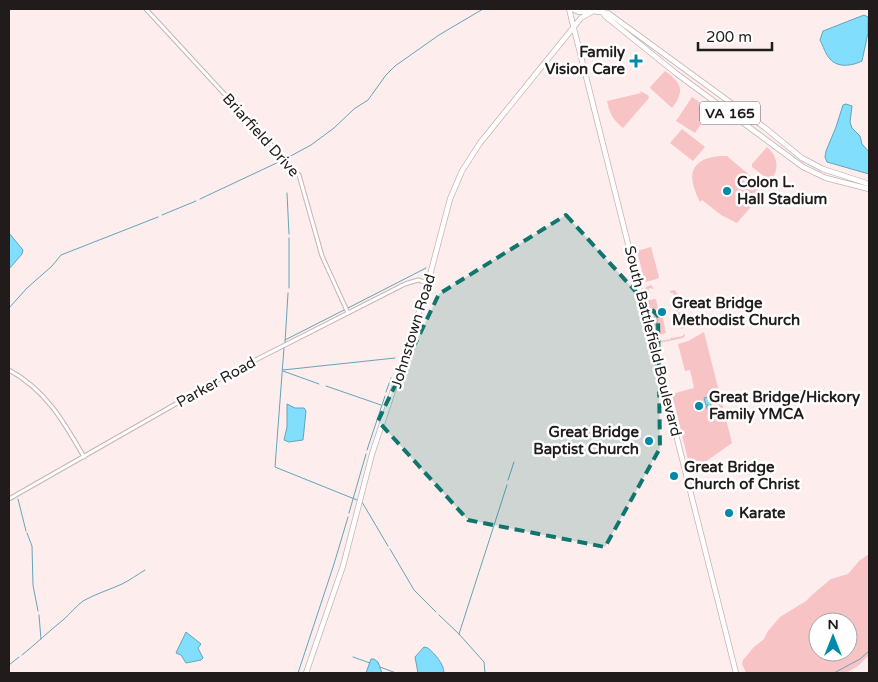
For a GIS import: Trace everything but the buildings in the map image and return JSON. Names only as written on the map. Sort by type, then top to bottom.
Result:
[{"type":"main road","name":"VA 165","points":[[571,9],[579,12],[608,13],[764,127],[802,158],[823,169],[869,184]]},
{"type":"main road","name":"South Battlefield Boulevard","points":[[571,9],[736,673]]},
{"type":"main road","name":"Johnstown Road","points":[[305,673],[336,590],[367,470],[428,283],[450,199],[468,161],[480,143],[574,26],[581,18],[593,11]]},
{"type":"main road","name":"VA 165","points":[[603,12],[610,20],[677,74],[803,167],[826,178],[869,189]]},
{"type":"main road","points":[[610,20],[614,20],[640,37]]},
{"type":"street","name":"Briarfield Drive","points":[[146,9],[300,175],[322,256],[348,313]]},
{"type":"street","name":"Parker Road","points":[[9,499],[230,373],[412,281],[418,280],[428,283]]},
{"type":"street","points":[[9,370],[36,388],[50,403],[62,418],[84,457]]},
{"type":"highlighted area","points":[[566,215],[658,316],[660,448],[605,547],[468,520],[378,421],[439,294]]},
{"type":"shaded area","points":[[665,71],[675,79],[680,88],[679,97],[672,108],[650,87]]},
{"type":"shaded area","points":[[640,91],[648,95],[649,98],[623,128],[612,116],[607,101],[641,93]]},
{"type":"shaded area","points":[[692,97],[711,110],[695,133],[676,121]]},
{"type":"shaded area","points":[[682,129],[705,147],[693,161],[670,143]]},
{"type":"shaded area","points":[[767,147],[774,155],[776,163],[775,172],[770,181],[752,167],[752,164]]},
{"type":"shaded area","name":"Colon L. Hall Stadium","points":[[719,156],[727,156],[754,179],[751,183],[763,193],[737,223],[721,215],[702,200],[700,202],[692,181],[693,171],[700,162]]},
{"type":"shaded area","points":[[651,247],[659,277],[645,282],[637,251]]},
{"type":"shaded area","points":[[651,285],[654,289],[649,288],[647,292],[649,300],[656,299],[659,314],[662,314],[666,333],[659,335],[660,341],[671,339],[671,337],[683,336],[684,333],[685,336],[683,338],[659,343],[645,291],[646,287]]},
{"type":"shaded area","points":[[675,290],[685,307],[676,312],[673,293],[670,291]]},
{"type":"shaded area","points":[[676,313],[682,313],[684,319],[687,319],[685,320],[689,326],[681,329]]},
{"type":"shaded area","name":"Great Bridge/Hickory Family YMCA","points":[[704,332],[732,443],[691,472],[672,394],[694,388],[690,370],[685,371],[678,344]]},
{"type":"shaded area","points":[[869,554],[869,655],[858,666],[846,673],[746,673],[742,664],[743,660],[764,639],[780,617],[806,601],[831,579],[848,574],[859,561]]},
{"type":"water","points":[[864,15],[868,17],[868,33],[862,61],[845,65],[833,62],[827,55],[820,40],[823,31]]},
{"type":"water","points":[[843,105],[852,106],[850,122],[852,128],[860,136],[862,144],[869,152],[869,174],[827,162],[825,157]]},
{"type":"water","points":[[9,233],[23,250],[22,254],[9,269]]},
{"type":"water","points":[[713,396],[715,403],[710,404],[713,407],[709,409],[713,409],[715,406],[716,411],[709,412],[704,398]]},
{"type":"water","points":[[287,404],[295,408],[304,408],[306,411],[303,440],[289,442],[284,440],[287,427]]},
{"type":"water","points":[[186,632],[201,644],[198,648],[203,658],[201,660],[186,663],[181,655],[176,653]]},
{"type":"water","points":[[424,647],[428,648],[439,659],[444,673],[418,673],[415,657]]},
{"type":"water","points":[[371,659],[378,662],[382,673],[366,673]]},
{"type":"waterway","points":[[287,158],[311,145],[334,128],[354,109],[368,100],[395,66],[439,35],[483,9]]},
{"type":"waterway","points":[[200,199],[283,160]]},
{"type":"waterway","points":[[287,193],[289,234]]},
{"type":"waterway","points":[[162,215],[196,201]]},
{"type":"waterway","points":[[9,308],[61,255],[158,217]]},
{"type":"waterway","points":[[289,238],[289,288]]},
{"type":"waterway","points":[[348,308],[426,268]]},
{"type":"waterway","points":[[285,343],[288,293]]},
{"type":"waterway","points":[[285,340],[344,310]]},
{"type":"waterway","points":[[284,348],[275,467],[357,500]]},
{"type":"waterway","points":[[283,370],[395,358]]},
{"type":"waterway","points":[[283,371],[319,384]]},
{"type":"waterway","points":[[386,392],[391,378]]},
{"type":"waterway","points":[[326,386],[381,405]]},
{"type":"waterway","points":[[367,450],[385,396]]},
{"type":"waterway","points":[[349,513],[366,454]]},
{"type":"waterway","points":[[508,480],[514,462]]},
{"type":"waterway","points":[[459,634],[507,485]]},
{"type":"waterway","points":[[18,499],[26,531]]},
{"type":"waterway","points":[[362,502],[388,546]]},
{"type":"waterway","points":[[298,673],[348,517]]},
{"type":"waterway","points":[[27,533],[32,546],[33,585],[38,611]]},
{"type":"waterway","points":[[390,549],[414,590],[436,612]]},
{"type":"waterway","points":[[22,655],[83,601],[122,584],[145,570]]},
{"type":"waterway","points":[[39,615],[41,639]]},
{"type":"waterway","points":[[439,615],[484,662],[485,673]]},
{"type":"waterway","points":[[834,673],[860,659],[869,651]]},
{"type":"waterway","points":[[9,665],[19,657]]},
{"type":"waterway","points":[[353,657],[370,663]]},
{"type":"waterway","points":[[380,667],[396,673]]},
{"type":"place","name":"Family Vision Care","points":[[636,61]]},
{"type":"place","name":"Colon L. Hall Stadium","points":[[727,191]]},
{"type":"place","name":"Great Bridge Methodist Church","points":[[662,312]]},
{"type":"place","name":"Great Bridge/Hickory Family YMCA","points":[[699,406]]},
{"type":"place","name":"Great Bridge Baptist Church","points":[[649,441]]},
{"type":"place","name":"Great Bridge Church of Christ","points":[[674,476]]},
{"type":"place","name":"Karate","points":[[729,513]]}]
